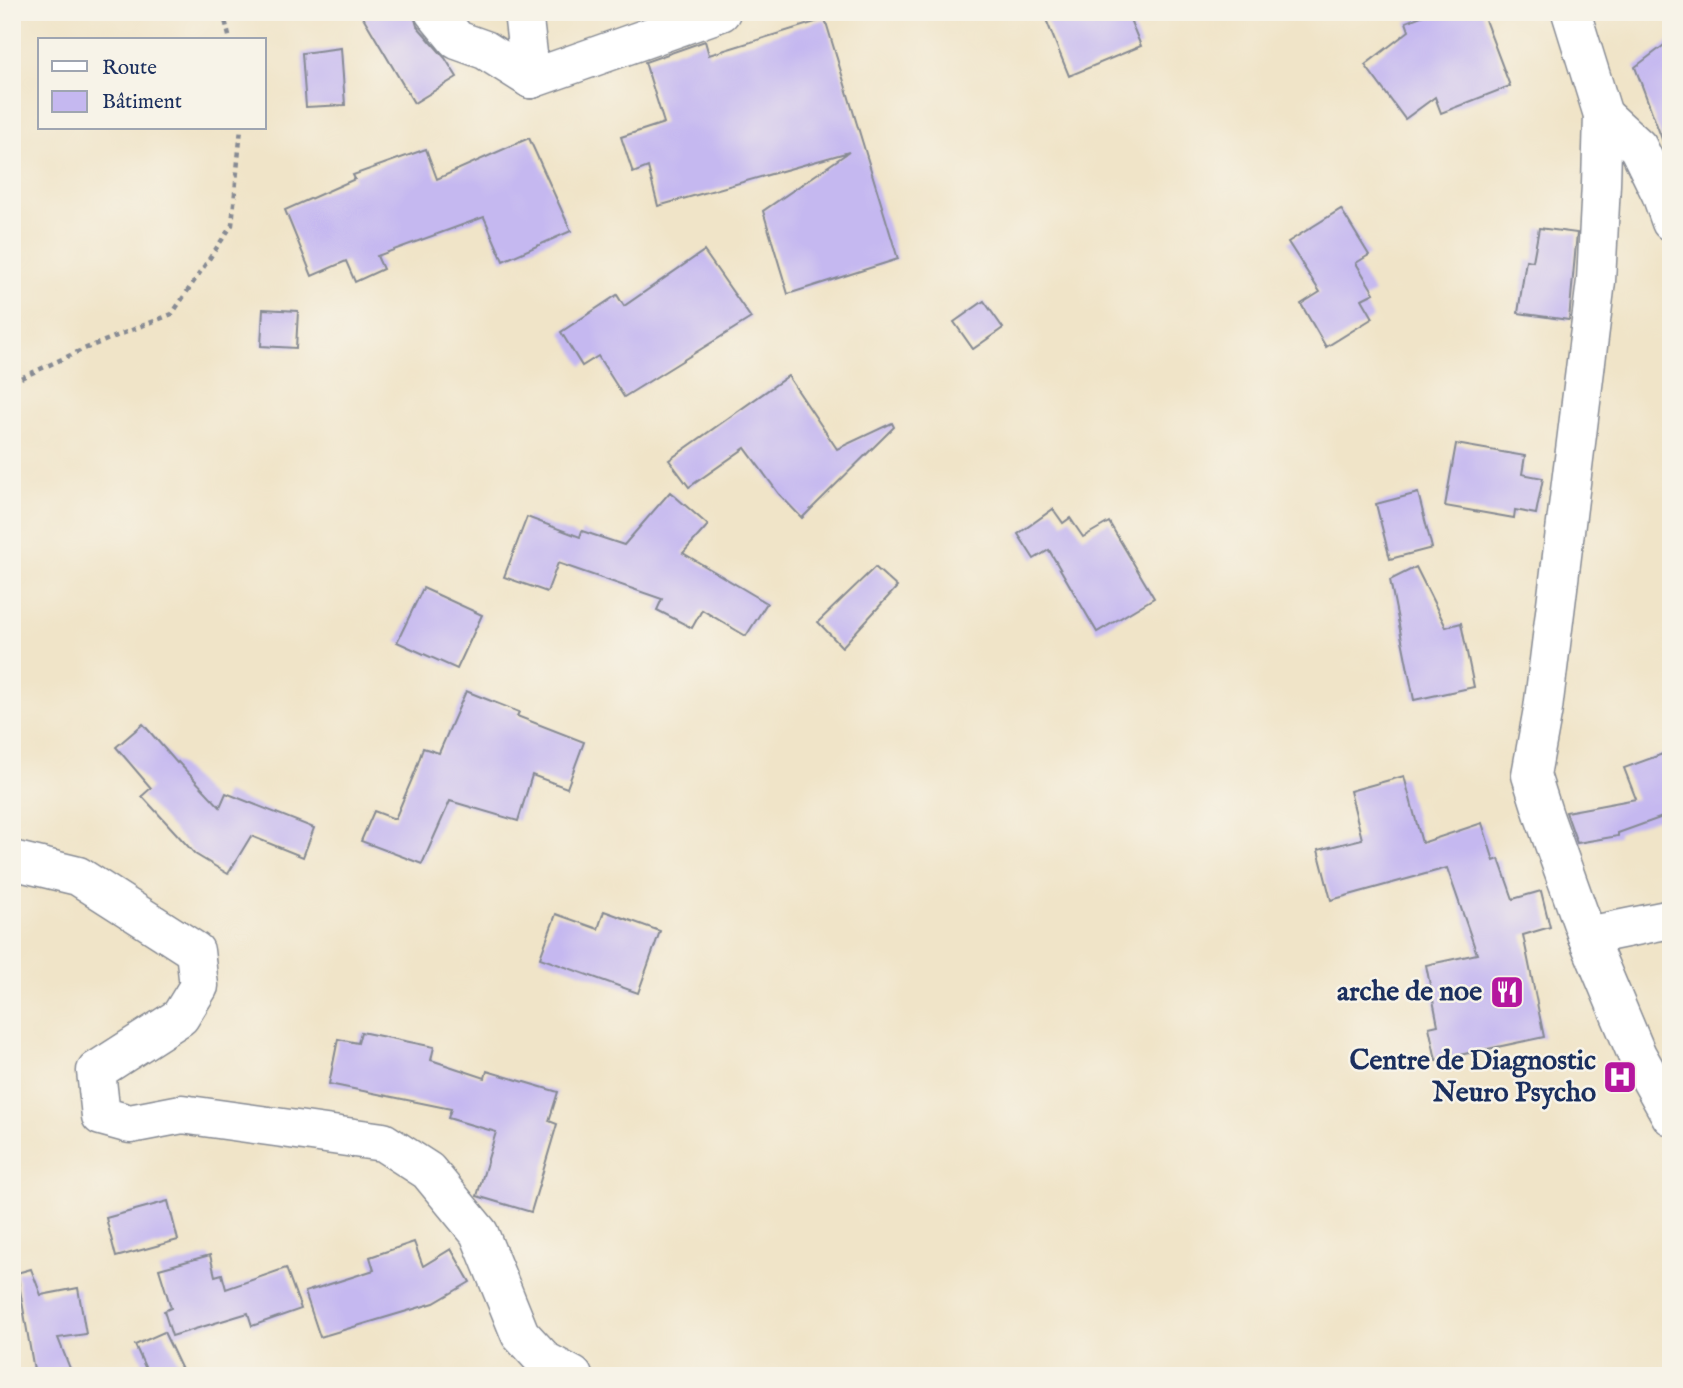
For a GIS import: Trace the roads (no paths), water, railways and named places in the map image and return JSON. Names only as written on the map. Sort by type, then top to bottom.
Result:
[{"type":"street","points":[[434,12],[457,40],[485,50],[531,79]]},
{"type":"street","points":[[523,12],[531,79]]},
{"type":"street","points":[[531,79],[721,12]]},
{"type":"street","points":[[1571,12],[1603,115],[1596,282],[1543,709],[1531,775],[1587,936],[1637,1055],[1671,1116]]},
{"type":"street","points":[[1603,115],[1638,147],[1661,194],[1671,222]]},
{"type":"street","points":[[12,860],[78,876],[195,951],[199,986],[180,1017],[96,1071],[102,1116],[130,1124],[182,1114],[383,1142],[428,1171],[479,1233],[520,1334],[545,1361],[573,1376]]},
{"type":"street","points":[[1587,936],[1671,919]]},
{"type":"place","name":"arche de noe","points":[[1507,992]]},
{"type":"place","name":"Centre de Diagnostic Neuro Psycho","points":[[1620,1077]]}]
